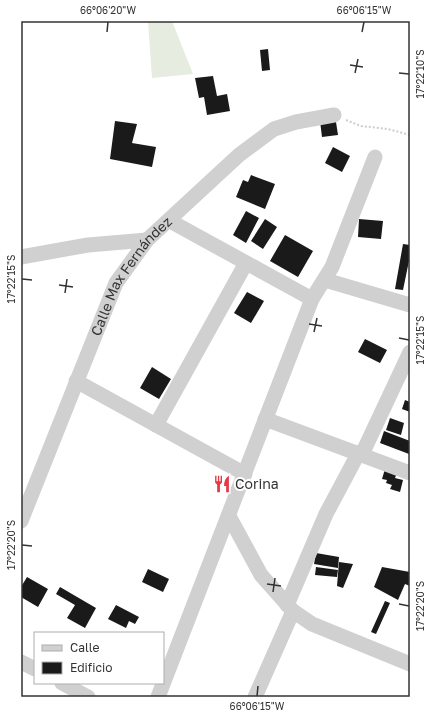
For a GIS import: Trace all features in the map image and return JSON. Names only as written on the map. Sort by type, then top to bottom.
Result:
[{"type":"street","name":"Calle Max Fernández","points":[[21,521],[116,283],[147,240],[170,221],[239,155],[274,129],[296,122],[334,115]]},
{"type":"street","points":[[164,682],[312,299],[326,280],[375,157]]},
{"type":"street","points":[[170,221],[312,299]]},
{"type":"street","points":[[21,257],[88,245],[147,240]]},
{"type":"street","points":[[156,425],[246,263]]},
{"type":"street","points":[[326,280],[410,305]]},
{"type":"street","points":[[255,697],[326,514],[358,454],[364,450],[410,352]]},
{"type":"street","points":[[76,381],[245,474]]},
{"type":"street","points":[[265,418],[410,473]]},
{"type":"street","points":[[229,516],[261,575],[290,608],[312,624],[410,664]]},
{"type":"street","points":[[21,662],[34,668]]},
{"type":"street","points":[[64,684],[88,697]]},
{"type":"street","points":[[158,697],[163,684]]},
{"type":"path","points":[[334,115],[361,126],[388,129],[410,135]]},
{"type":"shaded area","points":[[148,21],[172,21],[193,74],[152,78]]},
{"type":"building","points":[[268,49],[270,70],[262,71],[260,50]]},
{"type":"building","points":[[213,76],[217,96],[227,94],[230,111],[207,115],[204,97],[199,98],[195,78]]},
{"type":"building","points":[[329,119],[336,122],[338,135],[322,137],[320,121]]},
{"type":"building","points":[[115,121],[137,124],[132,143],[156,147],[152,167],[110,159]]},
{"type":"building","points":[[333,147],[350,156],[342,172],[325,163]]},
{"type":"building","points":[[251,175],[275,184],[265,209],[236,197],[243,180],[248,182]]},
{"type":"building","points":[[246,211],[259,218],[246,243],[233,235]]},
{"type":"building","points":[[265,219],[277,227],[263,249],[251,241]]},
{"type":"building","points":[[359,219],[383,221],[381,239],[358,237]]},
{"type":"building","points":[[285,235],[313,251],[298,277],[270,261]]},
{"type":"building","points":[[403,244],[410,245],[410,256],[403,290],[395,289]]},
{"type":"building","points":[[247,292],[264,301],[251,323],[234,313]]},
{"type":"building","points":[[365,339],[387,350],[380,363],[358,352]]},
{"type":"building","points":[[152,367],[171,379],[159,399],[140,388]]},
{"type":"building","points":[[405,400],[410,402],[410,412],[402,409]]},
{"type":"building","points":[[390,418],[404,423],[401,435],[386,430]]},
{"type":"building","points":[[384,431],[410,441],[409,454],[380,443]]},
{"type":"building","points":[[385,469],[397,473],[395,478],[403,480],[400,492],[390,489],[392,485],[386,483],[387,480],[382,479]]},
{"type":"building","points":[[316,553],[339,557],[338,568],[314,564]]},
{"type":"building","points":[[339,562],[353,564],[343,588],[337,586]]},
{"type":"building","points":[[316,567],[338,570],[337,577],[315,575]]},
{"type":"building","points":[[382,567],[410,572],[410,586],[405,584],[398,600],[374,587]]},
{"type":"building","points":[[148,569],[169,579],[163,592],[142,582]]},
{"type":"building","points":[[27,577],[48,589],[38,607],[21,597],[21,587]]},
{"type":"building","points":[[60,587],[96,608],[85,628],[67,618],[75,605],[56,594]]},
{"type":"building","points":[[385,601],[390,603],[376,634],[371,632]]},
{"type":"building","points":[[116,605],[139,617],[135,624],[129,621],[126,628],[108,619]]},
{"type":"place","name":"Corina","points":[[222,484]]}]
